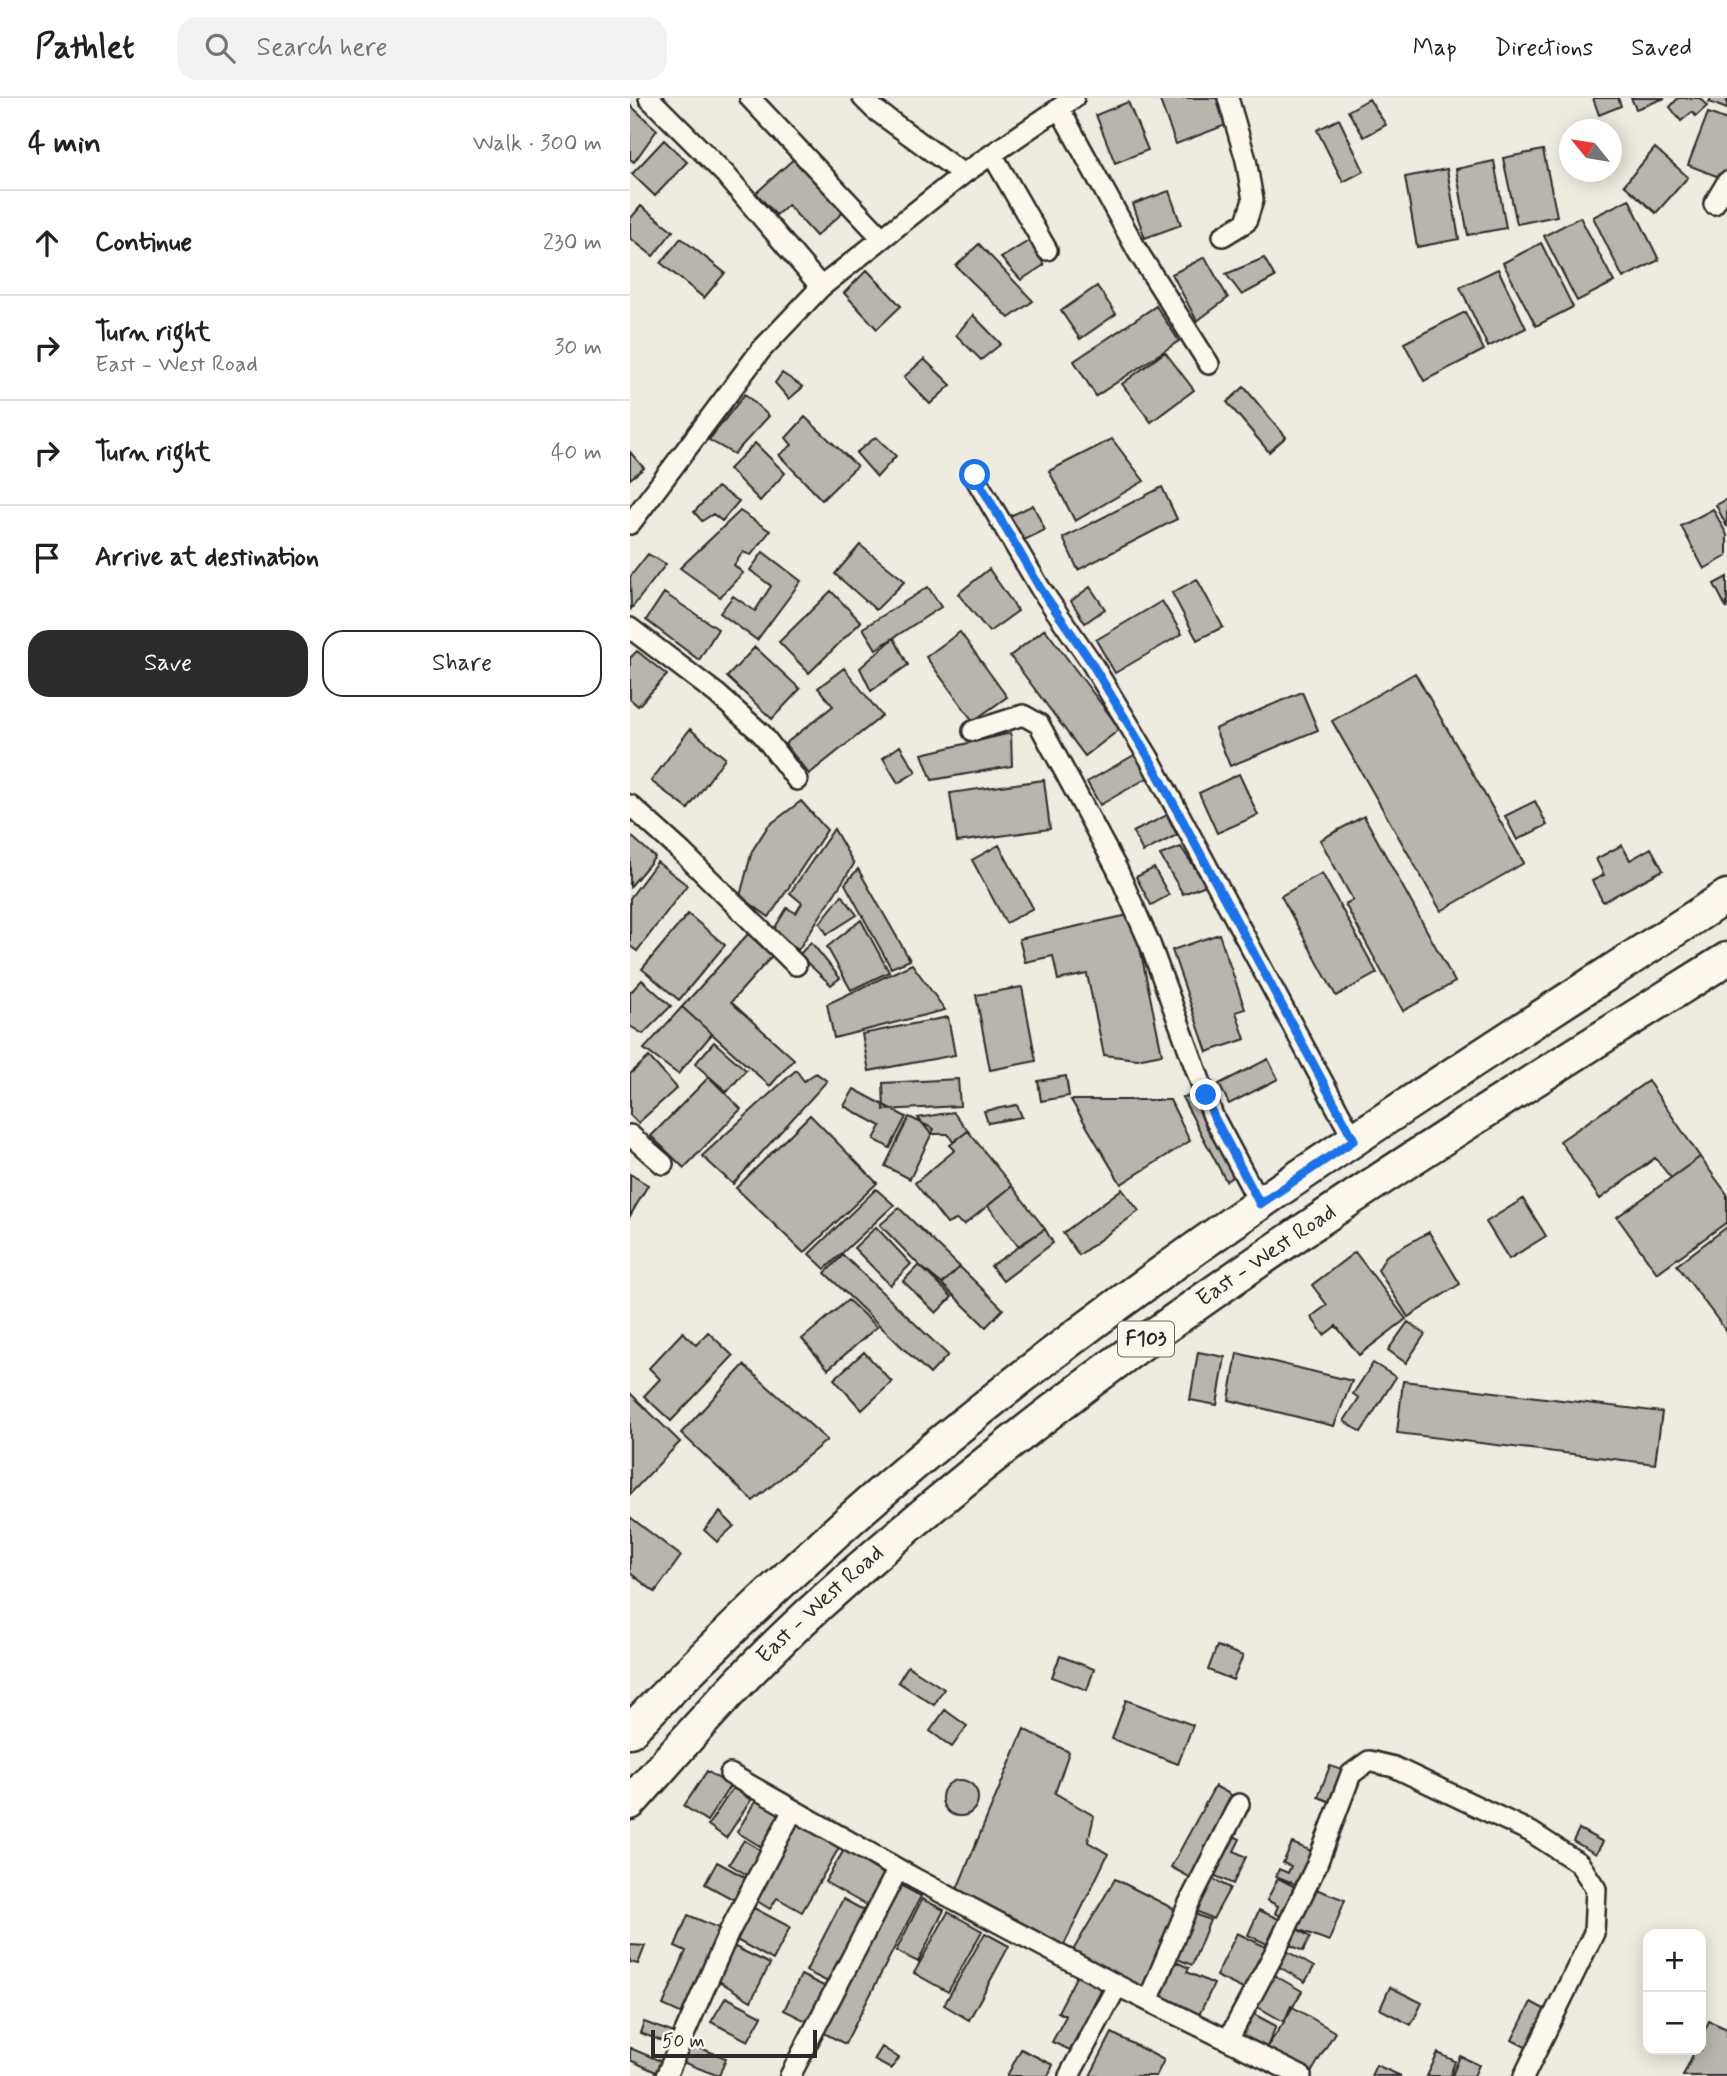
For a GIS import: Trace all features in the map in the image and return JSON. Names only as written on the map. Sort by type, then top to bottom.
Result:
[{"type":"main road","name":"East - West Road","points":[[630,1730],[741,1618],[871,1500],[978,1411],[1096,1321],[1354,1140],[1727,896]]},
{"type":"main road","name":"East - West Road","points":[[630,1803],[777,1644],[897,1536],[1097,1375],[1281,1243],[1727,959]]},
{"type":"street","points":[[649,98],[725,174],[821,287]]},
{"type":"street","points":[[750,98],[882,238]]},
{"type":"street","points":[[863,98],[874,109],[963,174]]},
{"type":"street","points":[[1223,236],[1246,222],[1253,200],[1246,160],[1228,98]]},
{"type":"street","points":[[630,524],[761,351],[821,287],[963,174],[1066,103],[1100,186],[1209,364]]},
{"type":"street","points":[[992,154],[1047,250]]},
{"type":"street","points":[[1714,204],[1727,182]]},
{"type":"street","points":[[975,475],[1040,588],[1089,659],[1149,758],[1354,1140]]},
{"type":"street","points":[[630,628],[717,694],[762,734],[797,780]]},
{"type":"street","points":[[973,731],[1023,715],[1039,724],[1117,869],[1150,944],[1213,1115],[1260,1204]]},
{"type":"street","points":[[630,805],[682,852],[796,965]]},
{"type":"street","points":[[630,1135],[663,1164]]},
{"type":"street","points":[[1228,2040],[1275,1952],[1317,1864],[1352,1774],[1369,1761],[1394,1767],[1531,1832],[1579,1863],[1596,1889],[1594,1933],[1524,2076]]},
{"type":"street","points":[[730,1774],[898,1869],[1117,1986],[1301,2076]]},
{"type":"street","points":[[1148,2001],[1189,1903],[1239,1804]]},
{"type":"street","points":[[666,2076],[729,1932],[793,1810]]},
{"type":"street","points":[[790,2076],[898,1869]]},
{"type":"street","points":[[1069,2076],[1117,1986]]},
{"type":"building","points":[[1159,98],[1225,98],[1234,122],[1176,144]]},
{"type":"building","points":[[1593,98],[1618,98],[1621,106],[1599,115]]},
{"type":"building","points":[[1631,98],[1665,98],[1636,109]]},
{"type":"building","points":[[1678,98],[1700,98],[1707,106],[1696,116],[1692,112],[1681,121],[1670,107]]},
{"type":"building","points":[[1711,98],[1727,98],[1727,109],[1709,102]]},
{"type":"building","points":[[1369,99],[1386,125],[1364,137],[1348,111]]},
{"type":"building","points":[[1128,102],[1148,150],[1115,163],[1096,115]]},
{"type":"building","points":[[630,105],[657,130],[634,162],[630,159]]},
{"type":"building","points":[[1708,113],[1727,120],[1727,172],[1724,179],[1688,165]]},
{"type":"building","points":[[1339,119],[1364,171],[1343,182],[1317,130]]},
{"type":"building","points":[[664,140],[687,162],[655,196],[632,174]]},
{"type":"building","points":[[1655,148],[1688,177],[1656,213],[1624,185]]},
{"type":"building","points":[[1543,150],[1557,216],[1517,224],[1503,158]]},
{"type":"building","points":[[797,156],[846,210],[816,236],[788,205],[776,215],[756,193]]},
{"type":"building","points":[[1494,161],[1506,228],[1468,235],[1456,169]]},
{"type":"building","points":[[1447,169],[1459,239],[1417,247],[1405,177]]},
{"type":"building","points":[[1169,191],[1181,225],[1145,238],[1133,204]]},
{"type":"building","points":[[1629,199],[1659,260],[1623,278],[1593,217]]},
{"type":"building","points":[[641,206],[673,231],[653,256],[630,238],[630,219]]},
{"type":"building","points":[[1580,217],[1614,282],[1577,301],[1544,236]]},
{"type":"building","points":[[681,238],[725,273],[704,298],[661,263]]},
{"type":"building","points":[[1030,240],[1044,265],[1021,280],[1001,258]]},
{"type":"building","points":[[1541,243],[1573,307],[1536,326],[1503,263]]},
{"type":"building","points":[[979,244],[1033,301],[1009,318],[956,266]]},
{"type":"building","points":[[1205,257],[1228,298],[1197,321],[1172,274]]},
{"type":"building","points":[[1264,258],[1275,277],[1242,295],[1226,274]]},
{"type":"building","points":[[1498,269],[1526,328],[1488,347],[1460,287]]},
{"type":"building","points":[[867,270],[901,306],[877,329],[844,293]]},
{"type":"building","points":[[1097,286],[1116,314],[1080,339],[1061,311]]},
{"type":"building","points":[[1156,306],[1179,341],[1096,396],[1074,361]]},
{"type":"building","points":[[1465,312],[1484,350],[1424,381],[1404,343]]},
{"type":"building","points":[[973,315],[1001,344],[981,360],[956,335]]},
{"type":"building","points":[[1165,352],[1194,390],[1151,422],[1122,384]]},
{"type":"building","points":[[924,359],[951,385],[930,404],[904,377]]},
{"type":"building","points":[[782,373],[803,387],[789,399],[775,383]]},
{"type":"building","points":[[1244,387],[1286,437],[1269,452],[1227,402]]},
{"type":"building","points":[[745,394],[769,416],[734,454],[709,440]]},
{"type":"building","points":[[805,417],[857,466],[822,500],[779,455],[792,445],[786,438]]},
{"type":"building","points":[[876,437],[896,456],[877,477],[856,453]]},
{"type":"building","points":[[1112,439],[1144,481],[1075,521],[1049,471]]},
{"type":"building","points":[[755,443],[785,473],[760,501],[729,469]]},
{"type":"building","points":[[630,452],[644,468],[630,479]]},
{"type":"building","points":[[717,487],[739,501],[722,521],[713,514],[702,521],[694,512]]},
{"type":"building","points":[[1162,487],[1177,519],[1078,570],[1063,538]]},
{"type":"building","points":[[1727,499],[1727,527],[1716,505]]},
{"type":"building","points":[[1033,505],[1045,530],[1020,542],[1008,517]]},
{"type":"building","points":[[1713,509],[1727,535],[1727,556],[1704,569],[1681,526]]},
{"type":"building","points":[[740,511],[770,531],[751,555],[743,552],[734,565],[743,573],[720,597],[680,568]]},
{"type":"building","points":[[860,545],[905,581],[876,610],[835,574]]},
{"type":"building","points":[[763,552],[801,581],[757,640],[720,613],[733,596],[755,611],[771,586],[750,570]]},
{"type":"building","points":[[648,554],[666,564],[631,609],[630,577]]},
{"type":"building","points":[[989,569],[1018,611],[989,632],[958,594]]},
{"type":"building","points":[[1727,577],[1727,609],[1714,584]]},
{"type":"building","points":[[1197,579],[1223,627],[1197,640],[1172,593]]},
{"type":"building","points":[[928,587],[941,607],[876,649],[863,628]]},
{"type":"building","points":[[1090,587],[1105,609],[1085,623],[1071,601]]},
{"type":"building","points":[[831,591],[861,622],[809,673],[779,642]]},
{"type":"building","points":[[664,593],[718,629],[699,660],[646,620]]},
{"type":"building","points":[[1162,601],[1182,634],[1115,673],[1096,640]]},
{"type":"building","points":[[1045,629],[1120,729],[1085,756],[1010,656]]},
{"type":"building","points":[[960,632],[1007,697],[973,721],[926,657]]},
{"type":"building","points":[[894,638],[908,665],[871,691],[860,668]]},
{"type":"building","points":[[755,647],[800,689],[772,719],[727,677]]},
{"type":"building","points":[[637,651],[667,675],[638,706],[630,699],[630,658]]},
{"type":"building","points":[[844,668],[882,716],[809,774],[785,744],[833,706],[818,688]]},
{"type":"building","points":[[1415,673],[1524,863],[1441,911],[1332,721]]},
{"type":"building","points":[[1302,692],[1318,730],[1230,766],[1215,729]]},
{"type":"building","points":[[690,729],[725,758],[688,809],[651,781]]},
{"type":"building","points":[[1011,733],[1012,766],[932,780],[922,754]]},
{"type":"building","points":[[900,746],[916,772],[898,783],[883,758]]},
{"type":"building","points":[[1136,754],[1149,777],[1100,805],[1087,782]]},
{"type":"building","points":[[1239,774],[1258,815],[1217,833],[1199,793]]},
{"type":"building","points":[[1044,780],[1050,829],[957,842],[950,793]]},
{"type":"building","points":[[801,801],[827,830],[769,917],[740,896],[752,851],[768,826]]},
{"type":"building","points":[[1535,801],[1547,825],[1517,840],[1505,816]]},
{"type":"building","points":[[1167,815],[1177,835],[1143,852],[1133,832]]},
{"type":"building","points":[[1364,816],[1455,982],[1403,1011],[1345,904],[1353,900],[1320,840]]},
{"type":"building","points":[[834,829],[854,864],[798,950],[774,929],[787,908],[796,913],[802,903],[790,893]]},
{"type":"building","points":[[630,835],[655,857],[630,887]]},
{"type":"building","points":[[999,845],[1033,908],[1006,923],[972,860]]},
{"type":"building","points":[[1622,845],[1630,860],[1651,848],[1663,870],[1603,902],[1592,881],[1604,875],[1596,859]]},
{"type":"building","points":[[1181,847],[1206,885],[1183,894],[1160,855]]},
{"type":"building","points":[[657,862],[687,885],[637,951],[630,946],[630,898]]},
{"type":"building","points":[[1154,868],[1169,895],[1151,905],[1136,877]]},
{"type":"building","points":[[858,869],[910,960],[891,968],[845,884]]},
{"type":"building","points":[[1322,873],[1377,973],[1336,996],[1281,896]]},
{"type":"building","points":[[842,895],[857,915],[827,934],[820,923]]},
{"type":"building","points":[[688,914],[725,945],[679,1000],[642,969]]},
{"type":"building","points":[[1133,914],[1162,1054],[1137,1059],[1104,1055],[1087,974],[1058,980],[1053,956],[1025,962],[1019,939]]},
{"type":"building","points":[[861,920],[889,972],[851,990],[827,947]]},
{"type":"building","points":[[748,934],[772,956],[731,1002],[794,1059],[770,1086],[682,1007]]},
{"type":"building","points":[[1219,934],[1245,1009],[1236,1012],[1245,1039],[1207,1052],[1172,950]]},
{"type":"building","points":[[811,942],[840,978],[831,985],[799,955]]},
{"type":"building","points":[[912,964],[945,1010],[834,1038],[827,1004]]},
{"type":"building","points":[[642,980],[671,1006],[643,1034],[630,1026],[630,993]]},
{"type":"building","points":[[1022,987],[1036,1061],[990,1070],[976,995]]},
{"type":"building","points":[[682,1007],[712,1034],[678,1074],[644,1049]]},
{"type":"building","points":[[948,1017],[955,1055],[869,1071],[862,1034]]},
{"type":"building","points":[[714,1042],[746,1070],[727,1092],[695,1064]]},
{"type":"building","points":[[649,1057],[677,1088],[638,1123],[630,1115],[630,1074]]},
{"type":"building","points":[[1268,1059],[1278,1079],[1229,1104],[1219,1084]]},
{"type":"building","points":[[796,1070],[804,1081],[816,1073],[827,1081],[733,1184],[702,1156]]},
{"type":"building","points":[[1066,1076],[1069,1096],[1041,1101],[1038,1081]]},
{"type":"building","points":[[709,1077],[741,1109],[684,1168],[651,1136]]},
{"type":"building","points":[[958,1079],[960,1106],[884,1110],[883,1083]]},
{"type":"building","points":[[1648,1081],[1700,1157],[1671,1178],[1655,1158],[1600,1199],[1560,1141]]},
{"type":"building","points":[[854,1089],[906,1117],[890,1148],[874,1139],[881,1126],[844,1106]]},
{"type":"building","points":[[1206,1095],[1240,1172],[1226,1181],[1182,1097]]},
{"type":"building","points":[[1071,1100],[1170,1100],[1190,1141],[1121,1184]]},
{"type":"building","points":[[1017,1105],[1022,1117],[988,1123],[984,1111]]},
{"type":"building","points":[[953,1112],[968,1131],[953,1142],[948,1134],[931,1134],[918,1118]]},
{"type":"building","points":[[810,1115],[877,1183],[804,1253],[736,1188]]},
{"type":"building","points":[[909,1117],[934,1129],[910,1179],[885,1166]]},
{"type":"building","points":[[968,1131],[1012,1186],[964,1225],[956,1220],[947,1224],[915,1183],[955,1150],[950,1145]]},
{"type":"building","points":[[1700,1157],[1727,1194],[1727,1222],[1657,1273],[1617,1217]]},
{"type":"building","points":[[630,1174],[648,1185],[630,1216]]},
{"type":"building","points":[[1012,1186],[1045,1229],[1018,1246],[988,1206]]},
{"type":"building","points":[[876,1189],[894,1205],[825,1269],[809,1254]]},
{"type":"building","points":[[1122,1189],[1139,1211],[1079,1255],[1063,1233]]},
{"type":"building","points":[[1523,1199],[1546,1236],[1509,1259],[1486,1222]]},
{"type":"building","points":[[899,1208],[960,1267],[942,1284],[880,1225]]},
{"type":"building","points":[[876,1227],[911,1264],[890,1285],[854,1248]]},
{"type":"building","points":[[1727,1227],[1727,1332],[1677,1265]]},
{"type":"building","points":[[1045,1229],[1053,1243],[1003,1281],[991,1266]]},
{"type":"building","points":[[1429,1232],[1460,1284],[1408,1317],[1378,1270],[1386,1256]]},
{"type":"building","points":[[1355,1252],[1406,1319],[1359,1355],[1336,1326],[1324,1335],[1311,1317],[1327,1305],[1312,1285]]},
{"type":"building","points":[[843,1255],[948,1355],[930,1374],[825,1273]]},
{"type":"building","points":[[919,1265],[952,1297],[936,1313],[903,1281]]},
{"type":"building","points":[[960,1267],[1003,1309],[986,1327],[942,1284]]},
{"type":"building","points":[[848,1300],[877,1327],[828,1369],[802,1339]]},
{"type":"building","points":[[1408,1322],[1425,1334],[1406,1363],[1388,1350]]},
{"type":"building","points":[[683,1332],[696,1345],[708,1332],[733,1356],[671,1421],[644,1396],[660,1379],[649,1368]]},
{"type":"building","points":[[864,1352],[892,1382],[862,1410],[834,1379]]},
{"type":"building","points":[[1198,1352],[1225,1357],[1217,1405],[1190,1400]]},
{"type":"building","points":[[1237,1353],[1352,1381],[1334,1426],[1229,1400]]},
{"type":"building","points":[[1373,1363],[1396,1377],[1361,1432],[1344,1421],[1359,1398],[1353,1394]]},
{"type":"building","points":[[744,1365],[827,1440],[753,1501],[681,1433]]},
{"type":"building","points":[[1403,1381],[1662,1412],[1655,1464],[1397,1433]]},
{"type":"building","points":[[630,1393],[680,1442],[630,1494]]},
{"type":"building","points":[[720,1512],[734,1526],[717,1542],[704,1530]]},
{"type":"building","points":[[630,1517],[681,1556],[655,1592],[630,1573]]},
{"type":"building","points":[[1217,1646],[1243,1656],[1233,1680],[1208,1670]]},
{"type":"building","points":[[1060,1656],[1094,1669],[1087,1690],[1052,1677]]},
{"type":"building","points":[[908,1666],[944,1689],[934,1705],[898,1682]]},
{"type":"building","points":[[1126,1700],[1193,1725],[1178,1764],[1112,1739]]},
{"type":"building","points":[[945,1710],[967,1726],[952,1747],[930,1731]]},
{"type":"building","points":[[1024,1729],[1069,1752],[1055,1793],[1094,1816],[1088,1842],[1108,1854],[1062,1949],[957,1889]]},
{"type":"building","points":[[1330,1766],[1345,1771],[1333,1803],[1318,1797]]},
{"type":"building","points":[[707,1771],[730,1786],[707,1821],[684,1806]]},
{"type":"building","points":[[960,1780],[973,1785],[978,1798],[973,1811],[960,1816],[947,1811],[942,1798],[947,1785]]},
{"type":"building","points":[[1215,1786],[1235,1797],[1191,1878],[1171,1867]]},
{"type":"building","points":[[733,1788],[751,1800],[726,1838],[708,1825]]},
{"type":"building","points":[[756,1800],[783,1816],[763,1848],[737,1832]]},
{"type":"building","points":[[796,1821],[840,1846],[802,1912],[777,1898],[770,1909],[752,1898]]},
{"type":"building","points":[[1579,1829],[1603,1842],[1596,1854],[1573,1841]]},
{"type":"building","points":[[1227,1833],[1240,1839],[1234,1851],[1246,1857],[1233,1884],[1209,1873]]},
{"type":"building","points":[[744,1840],[762,1851],[749,1876],[729,1864]]},
{"type":"building","points":[[1292,1843],[1314,1852],[1300,1886],[1276,1876],[1279,1869],[1288,1873],[1291,1866],[1283,1863]]},
{"type":"building","points":[[844,1850],[888,1877],[871,1908],[825,1882]]},
{"type":"building","points":[[717,1862],[748,1879],[736,1901],[705,1884]]},
{"type":"building","points":[[1209,1877],[1230,1888],[1213,1919],[1192,1909]]},
{"type":"building","points":[[1278,1878],[1299,1889],[1284,1918],[1275,1913],[1278,1906],[1267,1900]]},
{"type":"building","points":[[1115,1879],[1178,1911],[1145,1990],[1072,1952]]},
{"type":"building","points":[[898,1884],[921,1896],[845,2044],[822,2032]]},
{"type":"building","points":[[1313,1888],[1345,1900],[1329,1941],[1297,1929]]},
{"type":"building","points":[[843,1899],[869,1913],[832,1984],[806,1971]]},
{"type":"building","points":[[922,1899],[944,1910],[918,1962],[896,1951]]},
{"type":"building","points":[[750,1906],[790,1927],[773,1960],[733,1938]]},
{"type":"building","points":[[1259,1910],[1281,1920],[1269,1945],[1248,1935]]},
{"type":"building","points":[[948,1912],[982,1931],[948,1992],[914,1973]]},
{"type":"building","points":[[1190,1912],[1210,1920],[1192,1965],[1172,1957]]},
{"type":"building","points":[[688,1915],[728,1932],[691,2018],[663,2005],[686,1951],[675,1946]]},
{"type":"building","points":[[1297,1929],[1310,1937],[1303,1951],[1288,1944]]},
{"type":"building","points":[[985,1933],[1009,1946],[969,2020],[944,2005]]},
{"type":"building","points":[[1237,1933],[1268,1948],[1247,1991],[1216,1976]]},
{"type":"building","points":[[630,1945],[645,1946],[638,1964],[630,1962]]},
{"type":"building","points":[[731,1945],[770,1964],[751,2001],[716,1979]]},
{"type":"building","points":[[1285,1950],[1314,1967],[1305,1982],[1276,1965]]},
{"type":"building","points":[[1172,1960],[1189,1968],[1187,1972],[1214,1984],[1199,2015],[1156,1994]]},
{"type":"building","points":[[1078,1973],[1103,1986],[1070,2050],[1052,2042],[1066,2016],[1058,2012]]},
{"type":"building","points":[[801,1975],[828,1988],[810,2023],[784,2010]]},
{"type":"building","points":[[1274,1975],[1302,1991],[1284,2022],[1256,2006]]},
{"type":"building","points":[[1390,1987],[1422,2003],[1411,2025],[1380,2009]]},
{"type":"building","points":[[726,1997],[762,2016],[748,2041],[711,2022]]},
{"type":"building","points":[[1531,2002],[1555,2015],[1535,2052],[1512,2040]]},
{"type":"building","points":[[1291,2006],[1335,2032],[1311,2073],[1267,2047]]},
{"type":"building","points":[[1250,2012],[1276,2026],[1267,2047],[1239,2034]]},
{"type":"building","points":[[1709,2021],[1727,2029],[1727,2076],[1683,2076],[1693,2055],[1706,2055],[1706,2027]]},
{"type":"building","points":[[644,2022],[680,2035],[676,2046],[640,2033]]},
{"type":"building","points":[[1112,2033],[1164,2060],[1156,2076],[1090,2076]]},
{"type":"building","points":[[685,2042],[726,2058],[719,2076],[677,2060]]},
{"type":"building","points":[[882,2047],[899,2058],[891,2069],[874,2060]]},
{"type":"building","points":[[630,2048],[663,2062],[658,2073],[630,2060]]},
{"type":"building","points":[[1021,2049],[1053,2065],[1048,2076],[1007,2076]]},
{"type":"building","points":[[1438,2053],[1455,2061],[1450,2076],[1427,2076]]},
{"type":"building","points":[[1460,2056],[1479,2065],[1474,2076],[1452,2076]]},
{"type":"building","points":[[1376,2065],[1401,2076],[1371,2076]]},
{"type":"route","points":[[975,475],[1040,588],[1089,659],[1149,758],[1354,1140],[1260,1204],[1213,1115],[1206,1095]]}]
